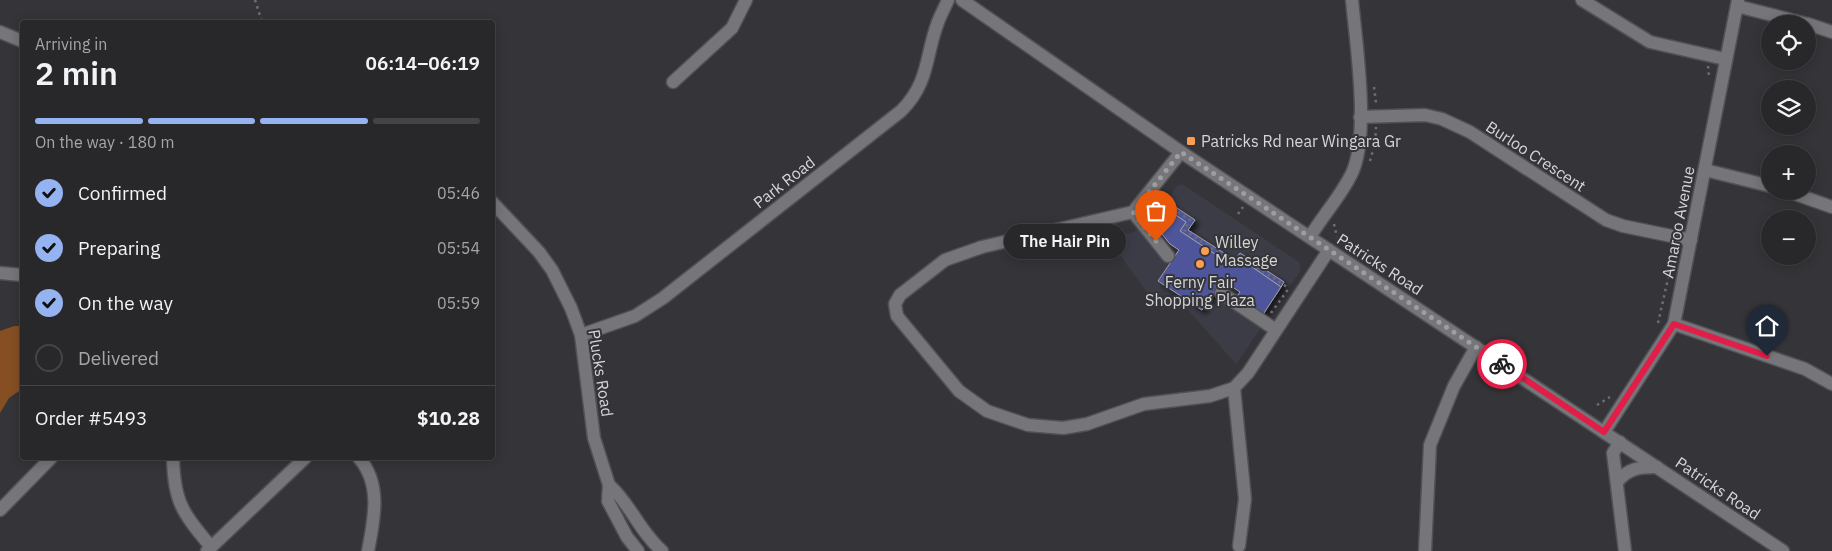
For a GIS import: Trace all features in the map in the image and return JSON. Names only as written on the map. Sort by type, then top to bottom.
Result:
[{"type":"street","points":[[673,82],[732,28],[746,0]]},
{"type":"street","name":"Park Road","points":[[581,335],[635,316],[663,298],[901,111],[914,98],[924,78],[938,22],[948,0]]},
{"type":"street","name":"Patricks Road","points":[[962,0],[1181,152],[1783,551]]},
{"type":"street","points":[[1310,237],[1340,196],[1353,171],[1359,151],[1360,90],[1352,0]]},
{"type":"street","points":[[1582,0],[1650,42],[1725,59]]},
{"type":"street","points":[[1738,3],[1777,15]]},
{"type":"street","name":"Amaroo Avenue","points":[[1604,432],[1674,324],[1725,59],[1738,3]]},
{"type":"street","points":[[1816,27],[1832,32]]},
{"type":"street","points":[[0,32],[20,40]]},
{"type":"street","name":"Burloo Crescent","points":[[1360,117],[1425,115],[1442,119],[1470,132],[1606,220],[1623,226],[1691,240]]},
{"type":"street","points":[[1181,152],[1133,212],[982,247],[945,260],[900,295],[895,304],[897,316],[959,391],[987,411],[1028,425],[1063,428],[1087,424],[1144,404],[1210,396],[1234,388],[1248,373],[1329,250]]},
{"type":"street","points":[[1705,170],[1761,184]]},
{"type":"street","points":[[1814,200],[1832,206]]},
{"type":"street","name":"Plucks Road","points":[[495,205],[524,234],[552,270],[563,290],[581,335],[594,438],[608,485],[608,501],[626,536],[638,551]]},
{"type":"street","points":[[1133,212],[1168,256]]},
{"type":"street","points":[[0,273],[20,275]]},
{"type":"street","points":[[1220,294],[1276,330]]},
{"type":"street","points":[[1674,324],[1804,369],[1832,384]]},
{"type":"street","points":[[1425,551],[1430,445],[1454,386],[1476,347]]},
{"type":"street","points":[[1234,388],[1245,499],[1239,546]]},
{"type":"street","points":[[1620,442],[1613,453],[1625,551]]},
{"type":"street","points":[[0,510],[49,460]]},
{"type":"street","points":[[173,460],[178,502],[184,514],[209,549],[303,460]]},
{"type":"street","points":[[361,460],[372,484],[376,511],[368,551]]},
{"type":"street","points":[[1617,482],[1627,472],[1635,468],[1657,467]]},
{"type":"street","name":"Plucks Road","points":[[608,485],[620,495],[640,527],[662,551]]},
{"type":"street","points":[[626,536],[628,551]]},
{"type":"path","points":[[255,0],[261,20]]},
{"type":"path","points":[[1167,205],[1190,220],[1184,230],[1235,264],[1240,256],[1287,288]]},
{"type":"path","points":[[1654,329],[1659,322],[1671,269]]},
{"type":"path","points":[[1597,405],[1613,393]]},
{"type":"shaded area","points":[[1182,184],[1299,262],[1301,270],[1236,364],[1174,294],[1151,298],[1107,237],[1134,232],[1152,222],[1177,186]]},
{"type":"shaded area","points":[[20,326],[20,390],[9,398],[0,413],[0,331]]},
{"type":"building","points":[[1168,202],[1195,220],[1188,230],[1235,260],[1240,253],[1284,282],[1281,287],[1242,260],[1236,268],[1180,231],[1186,222],[1165,208]]},
{"type":"building","name":"Ferny Fair Shopping Plaza","points":[[1165,208],[1186,222],[1180,231],[1236,268],[1242,260],[1281,287],[1262,316],[1236,298],[1240,292],[1222,280],[1202,310],[1158,281],[1179,250],[1170,244],[1154,224]]},
{"type":"way so far","points":[[1156,241],[1133,212],[1181,152],[1502,364]]},
{"type":"place","name":"Patricks Rd near Wingara Gr","points":[[1191,141]]},
{"type":"place","name":"The Hair Pin","points":[[1156,241]]},
{"type":"place","name":"Willey Massage","points":[[1205,251]]},
{"type":"place","name":"Ferny Fair Shopping Plaza","points":[[1200,264]]},
{"type":"route","points":[[1502,364],[1604,432],[1674,324],[1767,356]]}]
